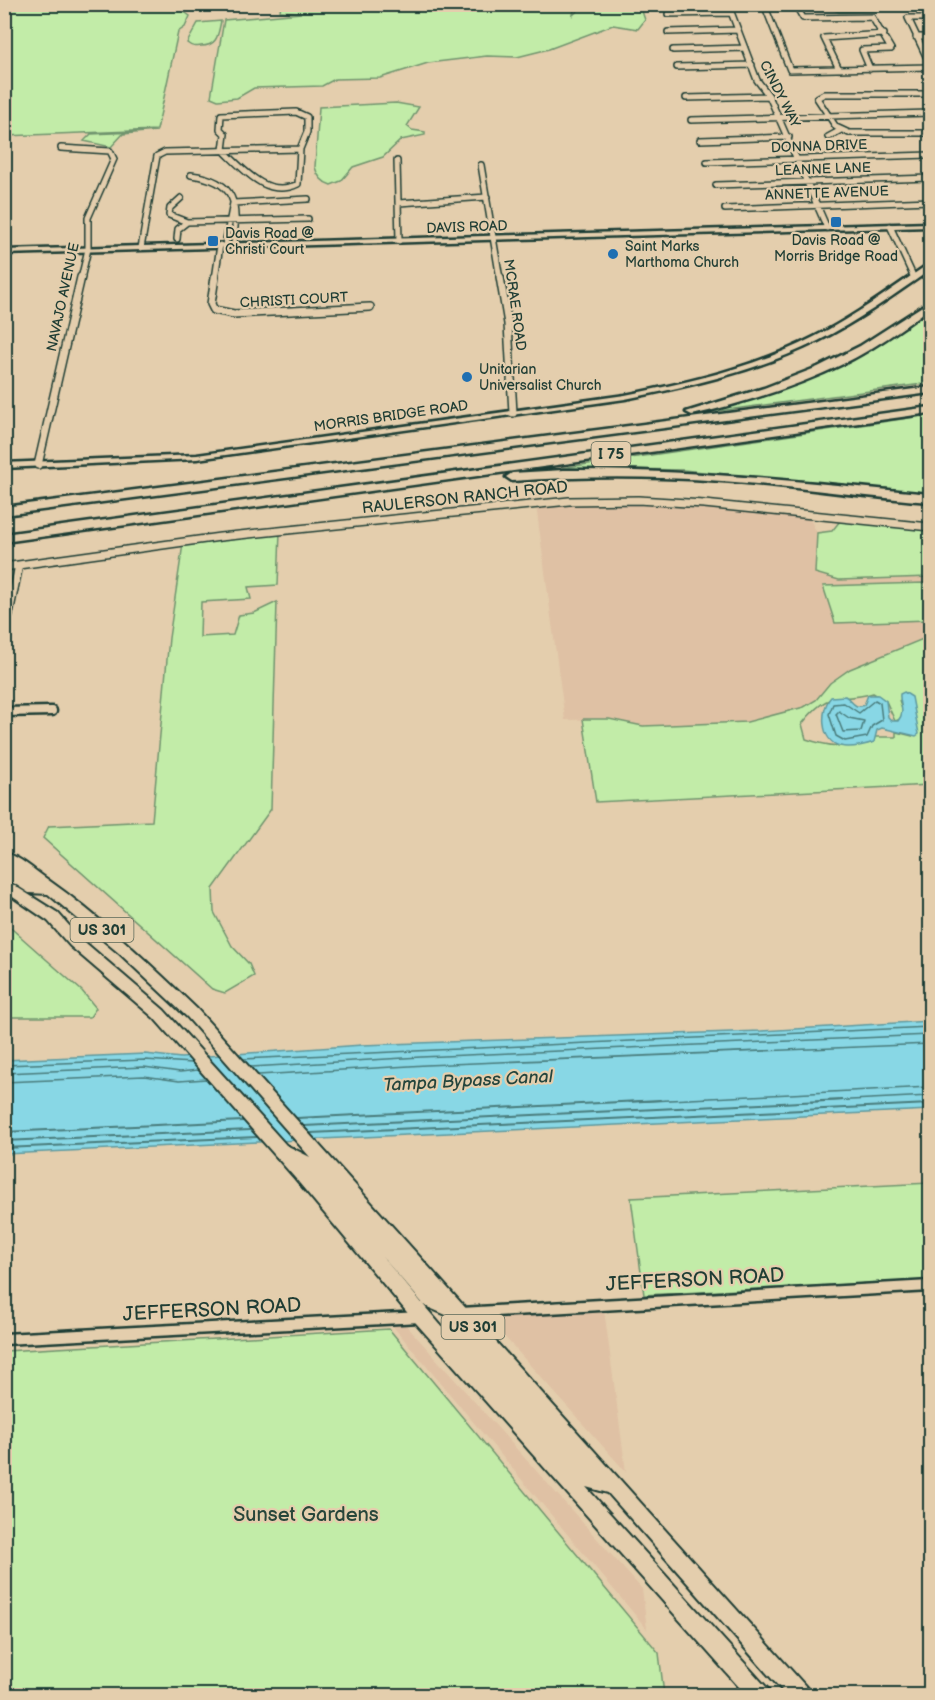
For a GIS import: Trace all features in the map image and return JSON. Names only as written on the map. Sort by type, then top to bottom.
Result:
[{"type":"highway","points":[[514,443],[688,413],[759,394],[842,360],[930,304]]},
{"type":"highway","name":"I 75","points":[[4,511],[930,390]]},
{"type":"highway","name":"I 75","points":[[4,538],[930,410]]},
{"type":"highway","points":[[291,498],[523,476],[631,473],[724,478],[930,498]]},
{"type":"main road","name":"US 301","points":[[4,857],[52,890],[137,960],[192,1013],[801,1695]]},
{"type":"main road","points":[[4,870],[34,889],[52,890]]},
{"type":"main road","name":"US 301","points":[[4,884],[52,917],[75,942],[159,1014],[301,1173],[422,1317],[761,1695]]},
{"type":"main road","points":[[279,1149],[311,1165],[431,1300],[461,1312]]},
{"type":"main road","points":[[441,1337],[461,1336],[591,1480],[612,1485]]},
{"type":"street","name":"CINDY WAY","points":[[728,4],[757,80],[769,96],[789,138],[827,228]]},
{"type":"street","points":[[764,4],[790,70],[930,67]]},
{"type":"street","points":[[795,4],[803,18],[872,17],[891,49],[860,52],[870,69]]},
{"type":"street","points":[[668,14],[730,13]]},
{"type":"street","points":[[928,56],[908,18],[930,18]]},
{"type":"street","points":[[668,32],[738,30]]},
{"type":"street","points":[[839,69],[824,38],[884,34]]},
{"type":"street","points":[[916,37],[930,37]]},
{"type":"street","points":[[673,50],[745,48]]},
{"type":"street","points":[[918,56],[928,56]]},
{"type":"street","points":[[677,67],[752,65]]},
{"type":"street","points":[[930,94],[824,94],[817,98],[827,115],[841,130],[862,134],[930,133]]},
{"type":"street","points":[[686,98],[769,96]]},
{"type":"street","points":[[296,112],[307,117],[307,132],[300,149],[298,184],[292,188],[277,190],[268,188],[249,175],[223,150],[225,134],[220,129],[221,115],[296,112]]},
{"type":"street","points":[[691,120],[930,113]]},
{"type":"street","points":[[828,137],[841,130]]},
{"type":"street","points":[[700,140],[789,138]]},
{"type":"street","name":"NAVAJO AVENUE","points":[[38,465],[88,249],[88,218],[114,159],[110,151],[95,148],[61,148]]},
{"type":"street","points":[[141,248],[157,156],[165,152],[300,149]]},
{"type":"street","name":"DONNA DRIVE","points":[[707,162],[930,155]]},
{"type":"street","points":[[398,160],[399,241]]},
{"type":"street","name":"MCRAE ROAD","points":[[481,165],[508,324],[513,413]]},
{"type":"street","points":[[191,175],[212,176],[222,181],[233,203],[237,206],[234,245]]},
{"type":"street","name":"LEANNE LANE","points":[[716,185],[930,178]]},
{"type":"street","points":[[399,203],[487,197]]},
{"type":"street","points":[[181,198],[170,208],[169,215],[187,222],[308,219]]},
{"type":"street","points":[[233,203],[308,199]]},
{"type":"street","name":"ANNETTE AVENUE","points":[[725,209],[930,201]]},
{"type":"street","points":[[222,245],[233,203]]},
{"type":"street","points":[[177,239],[178,229],[187,222]]},
{"type":"street","name":"DAVIS ROAD","points":[[4,252],[930,225]]},
{"type":"street","points":[[890,226],[914,278]]},
{"type":"street","name":"CHRISTI COURT","points":[[222,245],[211,304],[214,310],[234,314],[370,307]]},
{"type":"street","name":"MORRIS BRIDGE ROAD","points":[[4,466],[197,456],[659,391],[761,362],[843,325],[930,267]]},
{"type":"street","name":"RAULERSON RANCH ROAD","points":[[4,567],[220,537],[569,501],[638,500],[693,503],[930,527]]},
{"type":"street","points":[[4,638],[19,565]]},
{"type":"street","points":[[4,712],[52,711]]},
{"type":"street","name":"JEFFERSON ROAD","points":[[461,1312],[930,1286]]},
{"type":"street","name":"JEFFERSON ROAD","points":[[4,1339],[422,1317]]},
{"type":"shaded area","points":[[615,502],[712,507],[810,519],[817,533],[815,573],[839,580],[930,577],[930,636],[850,669],[830,683],[816,700],[804,707],[747,722],[643,726],[609,719],[565,720],[536,505]]},
{"type":"shaded area","points":[[604,1310],[626,1472],[486,1316]]},
{"type":"shaded area","points":[[404,1323],[642,1589],[647,1629],[391,1324]]},
{"type":"green space","points":[[184,5],[183,11],[190,16],[185,27],[178,32],[157,130],[5,136],[5,6]]},
{"type":"green space","points":[[281,5],[575,5],[573,15],[584,5],[640,5],[645,20],[638,29],[613,25],[549,49],[517,57],[487,56],[428,63],[380,78],[335,79],[322,86],[254,88],[237,98],[218,100],[211,97],[224,20],[301,13],[280,11]]},
{"type":"green space","points":[[822,5],[889,5],[891,10],[839,12]]},
{"type":"green space","points":[[221,21],[216,38],[211,44],[195,47],[187,43],[198,23]]},
{"type":"green space","points":[[396,103],[419,107],[407,126],[412,130],[425,132],[425,135],[401,140],[383,157],[353,167],[341,181],[331,185],[318,176],[315,167],[319,107]]},
{"type":"green space","points":[[157,131],[123,134],[111,147],[84,141],[91,134]]},
{"type":"green space","points":[[930,309],[930,383],[696,414],[790,385],[874,344]]},
{"type":"green space","points":[[930,415],[930,494],[683,470],[561,468]]},
{"type":"green space","points":[[840,521],[930,530],[930,577],[839,580],[815,573],[817,533],[832,531]]},
{"type":"green space","points":[[280,532],[278,585],[248,587],[251,599],[201,602],[200,637],[233,635],[239,615],[254,613],[277,602],[271,809],[213,889],[214,912],[232,946],[249,964],[254,976],[225,993],[212,989],[43,838],[49,826],[152,821],[169,638],[183,544]]},
{"type":"green space","points":[[924,583],[930,600],[930,620],[835,623],[823,586]]},
{"type":"green space","points":[[930,636],[930,785],[596,802],[583,719],[609,719],[643,726],[747,722],[804,707],[816,700],[830,683],[850,669]],"holes":[[[873,693],[886,701],[895,721],[902,716],[900,703],[912,736],[896,732],[896,737],[875,737],[871,743],[854,746],[830,745],[806,739],[802,724],[812,712],[828,700]]]},
{"type":"green space","points":[[4,922],[82,991],[96,1008],[90,1017],[5,1017]]},
{"type":"green space","points":[[930,1183],[930,1280],[644,1295],[631,1198]]},
{"type":"green space","name":"Sunset Gardens","points":[[389,1329],[659,1653],[664,1695],[5,1695],[5,1351]]},
{"type":"water","points":[[904,692],[912,697],[919,734],[916,736],[882,728],[877,730],[874,742],[848,747],[833,743],[825,731],[825,709],[831,697],[845,696],[855,705],[861,706],[864,705],[868,695],[878,695],[886,701],[888,717],[892,721],[898,721],[902,711],[900,694]]},
{"type":"water","name":"Tampa Bypass Canal","points":[[930,1021],[930,1110],[5,1154],[4,1060],[145,1054],[181,1058],[362,1045],[761,1031]]},
{"type":"place","name":"Davis Road @ Morris Bridge Road","points":[[836,222]]},
{"type":"place","name":"Davis Road @ Christi Court","points":[[213,241]]},
{"type":"place","name":"Saint Marks Marthoma Church","points":[[613,254]]},
{"type":"place","name":"Unitarian Universalist Church","points":[[467,377]]}]
